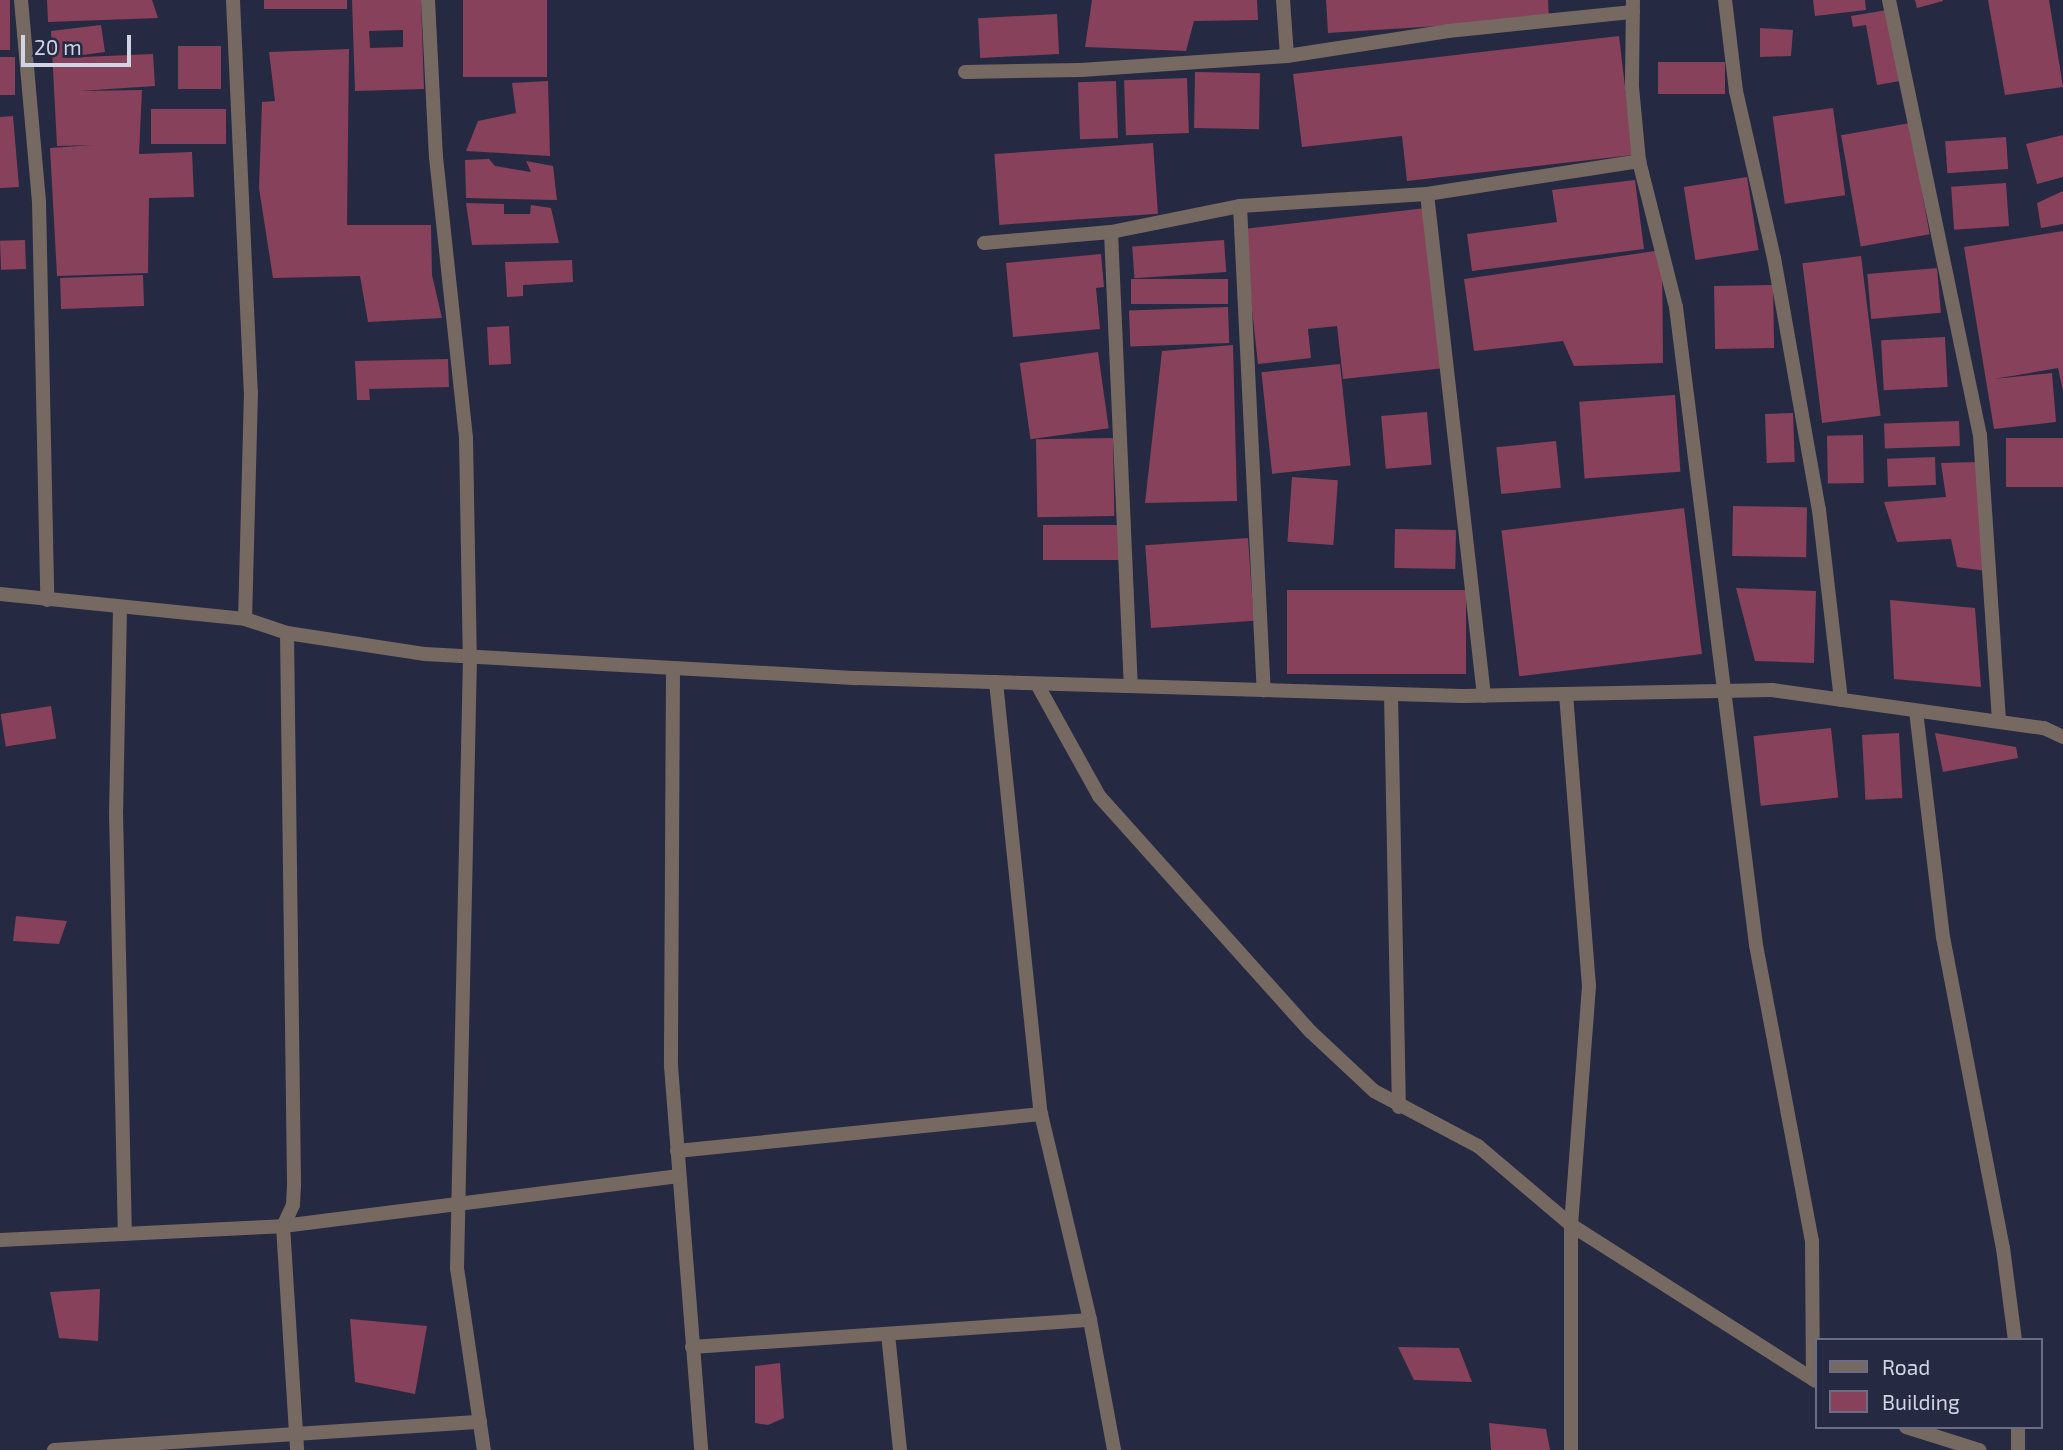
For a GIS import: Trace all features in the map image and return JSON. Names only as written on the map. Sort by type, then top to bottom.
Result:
[{"type":"street","points":[[21,0],[39,202],[47,600]]},
{"type":"street","points":[[233,0],[251,392],[245,619]]},
{"type":"street","points":[[428,0],[436,157],[466,438],[470,657],[462,1205],[457,1268],[484,1450]]},
{"type":"street","points":[[1283,0],[1287,55]]},
{"type":"street","points":[[1725,0],[1736,91],[1774,258],[1819,510],[1841,700]]},
{"type":"street","points":[[1889,0],[1980,435],[1999,722]]},
{"type":"street","points":[[965,72],[1081,70],[1287,55],[1633,6],[1632,87],[1639,161],[1676,307],[1727,690],[1756,945],[1812,1241],[1814,1338]]},
{"type":"street","points":[[984,243],[1111,232],[1240,206],[1427,194],[1639,161]]},
{"type":"street","points":[[1427,194],[1484,696]]},
{"type":"street","points":[[1240,206],[1264,690]]},
{"type":"street","points":[[1111,232],[1131,686]]},
{"type":"street","points":[[0,594],[245,619],[287,633],[470,657],[1037,684],[1391,694],[1484,696],[1772,690],[2044,728],[2063,737]]},
{"type":"street","points":[[120,608],[116,811],[125,1234]]},
{"type":"street","points":[[287,633],[295,1185],[293,1205],[284,1226],[297,1443]]},
{"type":"street","points":[[673,668],[671,1066],[701,1450]]},
{"type":"street","points":[[996,682],[1041,1114],[1090,1320],[1114,1450]]},
{"type":"street","points":[[1037,684],[1099,796],[1311,1032],[1374,1091],[1399,1107],[1478,1146],[1571,1225],[1814,1379]]},
{"type":"street","points":[[1391,694],[1399,1107]]},
{"type":"street","points":[[1566,694],[1589,986],[1571,1225],[1571,1450]]},
{"type":"street","points":[[1916,711],[1943,937],[2003,1248],[2015,1338]]},
{"type":"street","points":[[677,1151],[1041,1114]]},
{"type":"street","points":[[0,1240],[284,1226],[679,1176]]},
{"type":"street","points":[[692,1347],[1090,1320]]},
{"type":"street","points":[[888,1334],[900,1450]]},
{"type":"street","points":[[54,1450],[297,1443],[480,1422]]},
{"type":"street","points":[[1912,1429],[1979,1450]]},
{"type":"street","points":[[2018,1429],[2018,1450]]},
{"type":"building","points":[[0,0],[10,0],[10,50],[0,50]]},
{"type":"building","points":[[47,0],[152,0],[158,18],[48,22]]},
{"type":"building","points":[[264,0],[347,0],[347,9],[264,9]]},
{"type":"building","points":[[352,0],[421,0],[424,89],[355,91]],"holes":[[[403,30],[403,47],[370,48],[369,31]]]},
{"type":"building","points":[[463,0],[547,0],[547,77],[463,77]]},
{"type":"building","points":[[1092,0],[1257,0],[1258,20],[1194,21],[1186,51],[1085,47]]},
{"type":"building","points":[[1326,0],[1548,0],[1549,19],[1328,33]]},
{"type":"building","points":[[1813,0],[1865,0],[1866,10],[1815,16]]},
{"type":"building","points":[[1915,0],[1943,0],[1943,1],[1917,8]]},
{"type":"building","points":[[1988,0],[2049,0],[2063,87],[2005,95]]},
{"type":"building","points":[[1887,10],[1900,81],[1877,85],[1866,25],[1853,27],[1851,16]]},
{"type":"building","points":[[1057,14],[1059,54],[980,58],[978,18]]},
{"type":"building","points":[[101,25],[105,52],[60,58],[153,54],[155,86],[80,91],[142,90],[139,154],[192,152],[194,197],[149,198],[148,273],[57,276],[50,148],[92,145],[57,146],[51,31]]},
{"type":"building","points":[[1760,28],[1793,30],[1791,56],[1760,57]]},
{"type":"building","points":[[1619,36],[1633,155],[1407,181],[1402,136],[1302,147],[1293,74]]},
{"type":"building","points":[[178,46],[221,46],[221,89],[178,89]]},
{"type":"building","points":[[349,49],[347,225],[431,225],[432,275],[442,318],[368,322],[360,276],[273,278],[259,188],[262,102],[275,101],[269,52]]},
{"type":"building","points":[[0,57],[15,57],[15,95],[0,95]]},
{"type":"building","points":[[1658,62],[1725,62],[1725,94],[1658,94]]},
{"type":"building","points":[[1195,72],[1260,73],[1259,129],[1194,128]]},
{"type":"building","points":[[1187,78],[1189,133],[1126,135],[1124,80]]},
{"type":"building","points":[[548,81],[550,156],[466,151],[478,121],[516,113],[512,83]]},
{"type":"building","points":[[1116,81],[1118,138],[1080,139],[1078,82]]},
{"type":"building","points":[[1833,108],[1845,195],[1785,204],[1773,116]]},
{"type":"building","points":[[151,109],[226,109],[226,144],[151,144]]},
{"type":"building","points":[[13,116],[19,187],[0,188],[0,117]]},
{"type":"building","points":[[1910,123],[1930,234],[1861,246],[1841,135]]},
{"type":"building","points":[[2063,135],[2063,177],[2037,184],[2026,144]]},
{"type":"building","points":[[2006,137],[2008,169],[1947,173],[1945,141]]},
{"type":"building","points":[[1153,143],[1158,214],[999,225],[994,154]]},
{"type":"building","points":[[489,159],[495,166],[531,172],[526,161],[553,166],[557,200],[466,198],[465,160]]},
{"type":"building","points":[[1747,177],[1759,250],[1695,260],[1684,187]]},
{"type":"building","points":[[1635,180],[1644,249],[1472,271],[1467,234],[1557,222],[1552,190]]},
{"type":"building","points":[[2006,183],[2009,226],[1954,230],[1951,187]]},
{"type":"building","points":[[2063,191],[2063,224],[2041,228],[2037,203]]},
{"type":"building","points":[[466,203],[504,204],[504,214],[530,214],[531,205],[551,208],[559,243],[472,245]]},
{"type":"building","points":[[1426,208],[1445,368],[1343,379],[1337,326],[1308,329],[1311,358],[1258,364],[1243,229]]},
{"type":"building","points":[[2063,231],[2063,391],[2058,368],[1994,379],[2052,373],[2056,422],[1994,429],[1964,247]]},
{"type":"building","points":[[25,240],[26,269],[1,270],[0,241]]},
{"type":"building","points":[[1224,240],[1226,272],[1134,278],[1132,246]]},
{"type":"building","points":[[1662,250],[1663,363],[1574,366],[1563,341],[1474,351],[1464,279]]},
{"type":"building","points":[[1101,254],[1104,287],[1096,288],[1100,329],[1013,337],[1006,263]]},
{"type":"building","points":[[1861,256],[1881,416],[1822,423],[1802,263]]},
{"type":"building","points":[[572,260],[573,282],[523,285],[523,296],[507,297],[505,262]]},
{"type":"building","points":[[1937,268],[1941,313],[1871,319],[1867,274]]},
{"type":"building","points":[[143,275],[144,306],[61,309],[60,278]]},
{"type":"building","points":[[1131,279],[1228,279],[1228,304],[1131,304]]},
{"type":"building","points":[[1773,285],[1774,348],[1715,349],[1714,286]]},
{"type":"building","points":[[1228,307],[1229,343],[1130,346],[1129,310]]},
{"type":"building","points":[[509,326],[511,364],[489,365],[487,327]]},
{"type":"building","points":[[1945,337],[1948,387],[1884,390],[1881,340]]},
{"type":"building","points":[[1233,345],[1237,501],[1145,503],[1162,351]]},
{"type":"building","points":[[1098,352],[1109,428],[1030,439],[1020,363]]},
{"type":"building","points":[[448,359],[449,387],[369,389],[370,400],[357,400],[355,361]]},
{"type":"building","points":[[1340,364],[1351,465],[1272,474],[1261,372]]},
{"type":"building","points":[[1675,395],[1680,472],[1585,479],[1579,402]]},
{"type":"building","points":[[1427,412],[1432,465],[1386,469],[1381,416]]},
{"type":"building","points":[[1793,413],[1795,462],[1767,463],[1765,414]]},
{"type":"building","points":[[1959,421],[1960,446],[1885,449],[1884,424]]},
{"type":"building","points":[[1863,435],[1864,483],[1828,484],[1827,436]]},
{"type":"building","points":[[1113,438],[1114,516],[1037,517],[1036,439]]},
{"type":"building","points":[[2006,438],[2063,438],[2063,487],[2006,487]]},
{"type":"building","points":[[1556,441],[1561,488],[1501,494],[1496,447]]},
{"type":"building","points":[[1935,457],[1936,485],[1888,487],[1887,459]]},
{"type":"building","points":[[1976,462],[1986,571],[1957,567],[1951,539],[1897,542],[1884,502],[1946,497],[1941,463]]},
{"type":"building","points":[[1292,477],[1338,480],[1333,545],[1287,542]]},
{"type":"building","points":[[1733,506],[1807,507],[1806,557],[1732,556]]},
{"type":"building","points":[[1684,508],[1702,654],[1519,676],[1501,530]]},
{"type":"building","points":[[1043,525],[1121,525],[1121,560],[1043,560]]},
{"type":"building","points":[[1395,529],[1456,530],[1455,569],[1394,568]]},
{"type":"building","points":[[1248,538],[1254,621],[1151,628],[1145,545]]},
{"type":"building","points":[[1736,588],[1816,591],[1814,663],[1755,661]]},
{"type":"building","points":[[1287,590],[1466,590],[1466,674],[1287,674]]},
{"type":"building","points":[[1890,600],[1975,608],[1981,687],[1894,679]]},
{"type":"building","points":[[51,706],[56,739],[6,747],[1,714]]},
{"type":"building","points":[[1831,728],[1838,798],[1761,806],[1753,736]]},
{"type":"building","points":[[1899,733],[1902,798],[1865,800],[1862,735]]},
{"type":"building","points":[[1935,733],[2016,747],[2018,758],[1943,772]]},
{"type":"building","points":[[16,916],[67,921],[59,944],[13,941]]},
{"type":"building","points":[[100,1289],[98,1341],[59,1338],[50,1292]]},
{"type":"building","points":[[350,1319],[427,1326],[415,1394],[355,1382]]},
{"type":"building","points":[[1398,1347],[1459,1348],[1472,1382],[1414,1380]]},
{"type":"building","points":[[780,1363],[784,1418],[768,1425],[755,1423],[755,1366]]},
{"type":"building","points":[[1489,1423],[1546,1429],[1550,1450],[1491,1450]]}]
